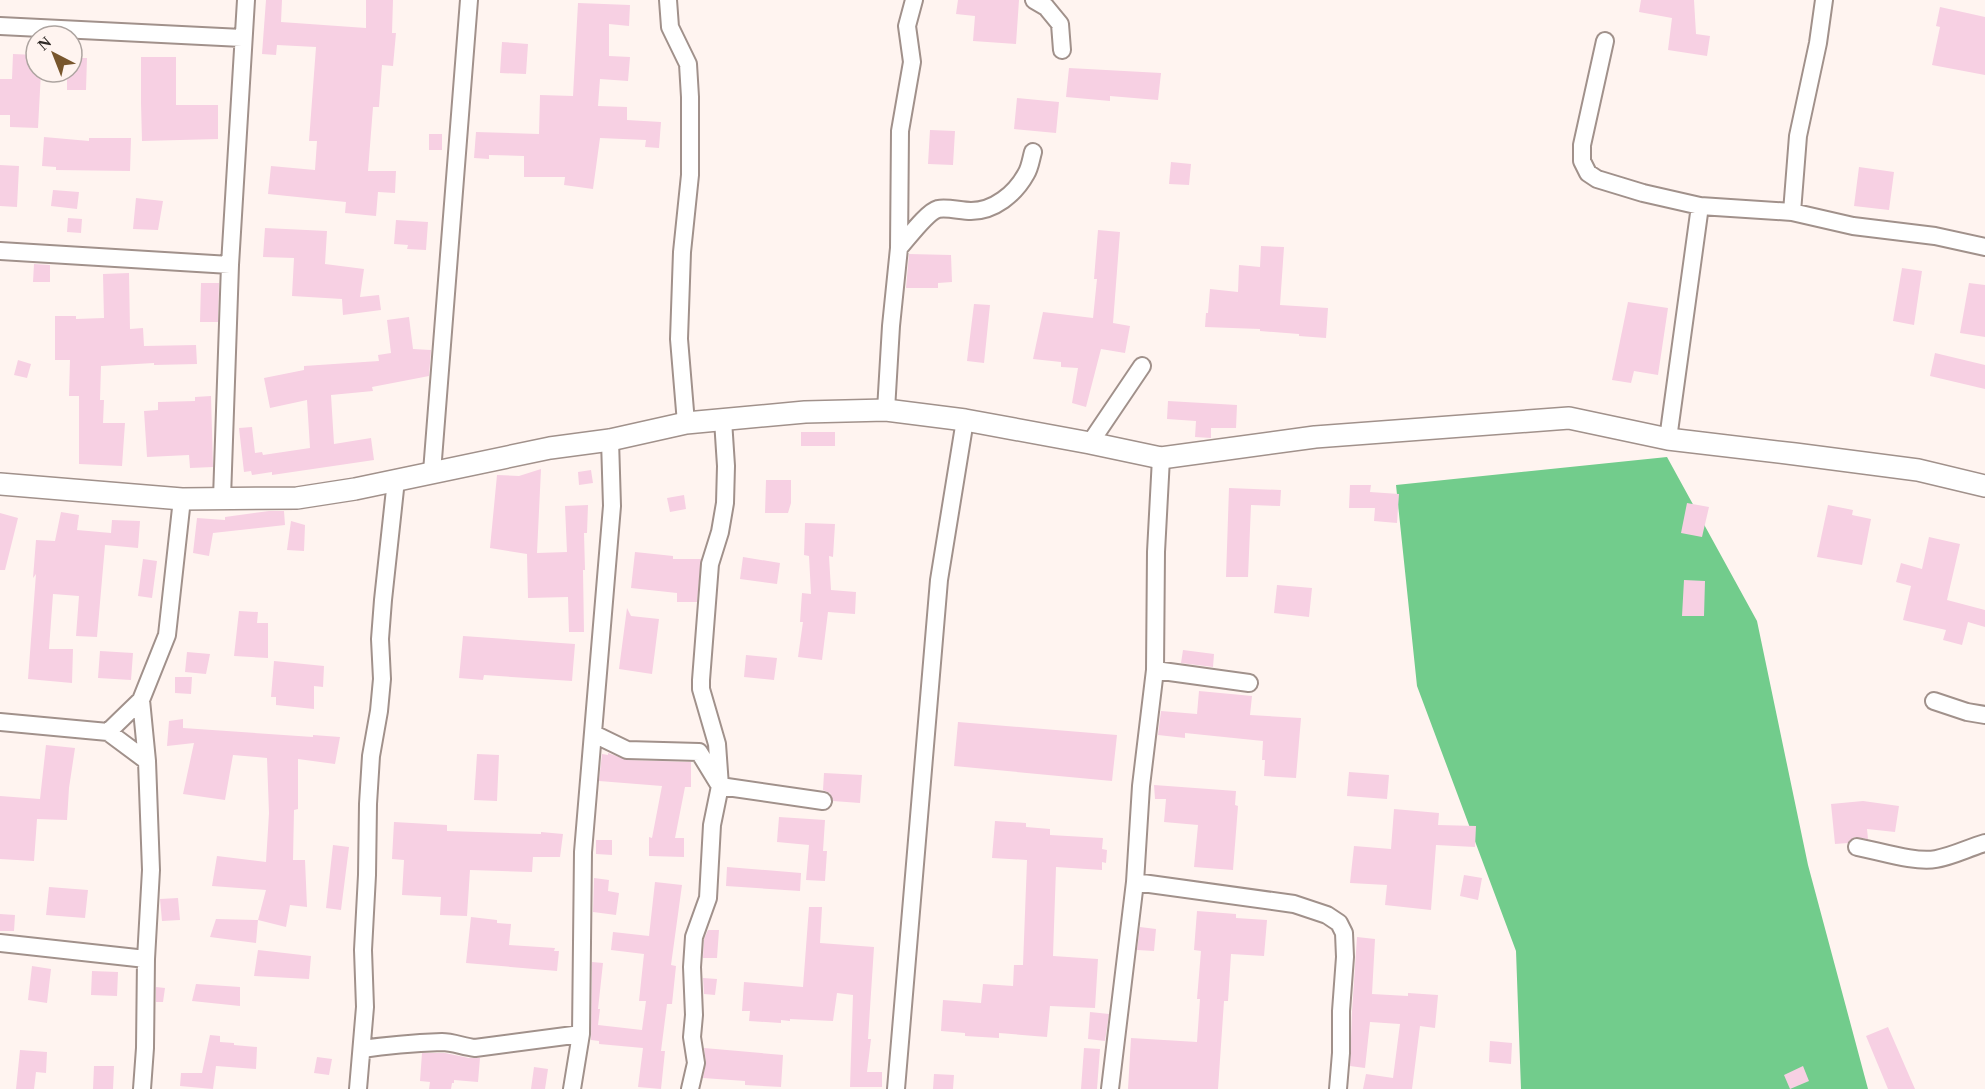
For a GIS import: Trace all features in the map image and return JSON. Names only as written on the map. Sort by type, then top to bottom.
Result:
[{"type":"street","points":[[222,498],[230,265],[246,0]]},
{"type":"street","points":[[432,472],[470,0]]},
{"type":"street","points":[[668,0],[670,27],[688,64],[690,97],[690,175],[682,252],[679,339],[686,423]]},
{"type":"street","points":[[886,410],[898,248],[900,131],[912,62],[907,26],[914,0]]},
{"type":"street","points":[[1034,0],[1046,7],[1060,24],[1062,50]]},
{"type":"street","points":[[1792,212],[1798,136],[1818,43],[1824,0]]},
{"type":"street","points":[[0,26],[242,38]]},
{"type":"street","points":[[1605,41],[1582,145],[1582,161],[1588,173],[1597,179],[1631,190],[1700,206],[1792,212],[1853,226],[1935,236],[1985,247]]},
{"type":"street","points":[[898,248],[931,213],[940,208],[977,211],[998,204],[1016,189],[1028,172],[1033,152]]},
{"type":"street","points":[[1668,439],[1700,206]]},
{"type":"street","points":[[0,251],[230,265]]},
{"type":"street","points":[[1090,442],[1142,366]]},
{"type":"street","points":[[0,484],[182,499],[297,498],[355,489],[550,448],[610,440],[686,423],[805,412],[886,410],[965,420],[1090,442],[1161,458],[1315,437],[1569,418],[1668,439],[1918,470],[1985,486]]},
{"type":"street","points":[[690,1089],[696,1063],[692,1037],[694,937],[708,898],[712,825],[720,786],[717,744],[701,689],[701,680],[710,564],[720,532],[725,502],[726,466],[723,420]]},
{"type":"street","points":[[896,1089],[939,580],[965,420]]},
{"type":"street","points":[[572,1089],[581,1034],[584,852],[612,506],[610,440]]},
{"type":"street","points":[[1110,1089],[1135,882],[1141,786],[1155,670],[1156,552],[1161,458]]},
{"type":"street","points":[[358,1089],[365,1007],[363,950],[368,804],[371,756],[380,711],[382,679],[380,639],[396,480]]},
{"type":"street","points":[[108,732],[141,700],[167,635],[182,499]]},
{"type":"street","points":[[1155,670],[1249,683]]},
{"type":"street","points":[[141,700],[147,761],[151,870],[142,1089]]},
{"type":"street","points":[[1934,701],[1985,716]]},
{"type":"street","points":[[0,722],[108,732],[147,761]]},
{"type":"street","points":[[594,734],[627,750],[699,752],[720,786]]},
{"type":"street","points":[[720,786],[823,801]]},
{"type":"street","points":[[1857,847],[1918,860],[1933,860],[1985,843]]},
{"type":"street","points":[[1135,882],[1294,904],[1321,912],[1339,923],[1344,933],[1345,957],[1338,1089]]},
{"type":"street","points":[[0,943],[146,958]]},
{"type":"street","points":[[362,1049],[445,1042],[464,1047],[475,1047],[581,1034]]},
{"type":"green space","points":[[1667,457],[1757,621],[1808,865],[1868,1089],[1521,1089],[1516,951],[1417,686],[1396,485]]},
{"type":"building","points":[[266,0],[282,0],[281,22],[366,28],[366,0],[393,0],[392,33],[396,33],[393,66],[382,65],[379,107],[373,107],[368,171],[396,171],[395,193],[378,192],[376,216],[345,213],[346,202],[268,194],[271,166],[315,170],[317,141],[309,141],[316,47],[277,45],[276,55],[262,54]]},
{"type":"building","points":[[958,0],[1019,0],[1016,44],[973,41],[975,16],[956,14]]},
{"type":"building","points":[[1641,0],[1694,0],[1696,34],[1710,36],[1707,56],[1668,50],[1672,18],[1639,12]]},
{"type":"building","points":[[578,3],[630,5],[629,26],[609,24],[609,56],[630,57],[628,81],[600,79],[598,106],[627,107],[627,120],[661,122],[659,148],[645,147],[646,140],[600,138],[593,189],[564,185],[565,177],[524,177],[524,156],[489,155],[489,159],[474,158],[476,132],[539,134],[540,95],[573,96]]},
{"type":"building","points":[[1940,7],[1985,17],[1985,75],[1932,65],[1940,27],[1936,26]]},
{"type":"building","points":[[502,42],[528,44],[526,74],[500,73]]},
{"type":"building","points":[[13,54],[24,54],[24,84],[40,84],[38,128],[10,127],[10,115],[0,115],[0,79],[12,79]]},
{"type":"building","points":[[141,57],[176,57],[176,105],[218,105],[218,139],[142,141]]},
{"type":"building","points":[[84,58],[87,58],[86,90],[67,90],[67,84],[84,84]]},
{"type":"building","points":[[1069,68],[1161,73],[1158,100],[1110,96],[1110,101],[1066,97]]},
{"type":"building","points":[[1017,98],[1059,102],[1056,133],[1014,129]]},
{"type":"building","points":[[930,130],[955,131],[953,165],[928,164]]},
{"type":"building","points":[[429,134],[442,134],[442,150],[429,150]]},
{"type":"building","points":[[44,137],[89,141],[89,138],[131,138],[130,171],[56,170],[56,167],[42,166]]},
{"type":"building","points":[[1171,162],[1191,164],[1189,185],[1169,184]]},
{"type":"building","points":[[0,165],[19,166],[17,207],[0,206]]},
{"type":"building","points":[[1859,167],[1894,172],[1889,210],[1854,206]]},
{"type":"building","points":[[53,190],[79,192],[77,209],[51,206]]},
{"type":"building","points":[[136,198],[163,201],[158,230],[133,229]]},
{"type":"building","points":[[68,218],[82,219],[81,233],[67,232]]},
{"type":"building","points":[[396,220],[428,222],[426,250],[407,249],[408,245],[394,244]]},
{"type":"building","points":[[265,228],[327,231],[325,264],[364,269],[360,297],[379,295],[381,310],[343,315],[342,299],[292,296],[294,258],[263,257]]},
{"type":"building","points":[[1098,230],[1120,232],[1113,323],[1130,326],[1125,353],[1101,349],[1086,407],[1072,403],[1078,368],[1061,367],[1061,362],[1033,359],[1043,312],[1093,318]]},
{"type":"building","points":[[1261,246],[1284,247],[1280,305],[1328,308],[1326,338],[1260,331],[1260,329],[1205,327],[1210,289],[1238,292],[1239,265],[1260,267]]},
{"type":"building","points":[[909,254],[951,255],[952,282],[938,283],[938,288],[906,288]]},
{"type":"building","points":[[34,264],[50,265],[50,282],[33,282]]},
{"type":"building","points":[[1902,268],[1922,271],[1914,325],[1893,321]]},
{"type":"building","points":[[129,273],[130,329],[143,328],[144,346],[196,345],[197,364],[154,365],[154,363],[101,366],[100,400],[104,400],[103,423],[125,423],[122,466],[79,464],[79,396],[69,396],[70,360],[55,360],[55,316],[76,316],[76,319],[104,318],[103,274]]},
{"type":"building","points":[[201,283],[219,283],[218,322],[200,322]]},
{"type":"building","points":[[1969,283],[1985,285],[1985,337],[1960,333]]},
{"type":"building","points":[[1628,302],[1668,308],[1658,375],[1634,371],[1631,383],[1612,380]]},
{"type":"building","points":[[974,304],[990,305],[984,363],[967,361]]},
{"type":"building","points":[[409,317],[413,349],[431,350],[429,376],[372,387],[373,391],[331,395],[334,444],[371,438],[374,460],[272,475],[272,472],[252,475],[251,471],[244,472],[239,428],[252,427],[255,453],[262,452],[263,455],[310,448],[307,400],[270,408],[264,378],[304,370],[304,366],[379,361],[378,355],[391,353],[387,320]]},
{"type":"building","points":[[1935,353],[1985,365],[1985,389],[1930,376]]},
{"type":"building","points":[[18,360],[31,364],[27,378],[14,375]]},
{"type":"building","points":[[211,396],[213,467],[190,468],[189,455],[147,457],[144,411],[158,410],[158,402],[195,401],[195,397]]},
{"type":"building","points":[[1168,401],[1237,405],[1236,428],[1211,428],[1211,438],[1195,437],[1196,421],[1167,419]]},
{"type":"building","points":[[801,432],[835,432],[835,446],[801,446]]},
{"type":"building","points":[[541,469],[537,553],[567,552],[565,506],[588,505],[587,533],[584,533],[584,632],[569,632],[568,597],[528,598],[527,554],[490,548],[497,475],[519,476]]},
{"type":"building","points":[[591,470],[593,483],[579,485],[578,472]]},
{"type":"building","points":[[766,480],[791,480],[791,503],[788,513],[765,513]]},
{"type":"building","points":[[1350,485],[1371,485],[1370,492],[1399,494],[1397,523],[1374,521],[1375,508],[1349,508]]},
{"type":"building","points":[[1229,488],[1281,490],[1280,506],[1251,505],[1248,577],[1226,577]]},
{"type":"building","points":[[684,495],[686,509],[670,512],[667,498]]},
{"type":"building","points":[[1687,503],[1709,507],[1702,537],[1681,533]]},
{"type":"building","points":[[1828,505],[1853,510],[1852,515],[1871,519],[1862,565],[1817,557]]},
{"type":"building","points":[[284,511],[285,525],[213,533],[209,556],[193,553],[197,518],[225,520],[225,517]]},
{"type":"building","points":[[61,512],[79,515],[77,530],[111,533],[112,520],[140,521],[138,548],[105,545],[97,637],[76,636],[79,596],[53,594],[49,649],[73,649],[72,683],[28,679],[36,574],[33,578],[36,540],[55,541]]},
{"type":"building","points":[[0,513],[18,518],[5,570],[0,570]]},
{"type":"building","points":[[291,521],[305,525],[304,551],[287,550]]},
{"type":"building","points":[[805,523],[835,524],[833,557],[829,556],[831,590],[856,592],[855,614],[828,612],[822,660],[798,657],[803,622],[800,622],[802,593],[811,594],[809,556],[804,555]]},
{"type":"building","points":[[1929,537],[1960,544],[1947,600],[1985,610],[1985,627],[1968,622],[1962,645],[1943,640],[1946,630],[1903,620],[1911,586],[1896,582],[1901,563],[1922,569]]},
{"type":"building","points":[[635,552],[673,556],[673,559],[701,559],[697,602],[677,602],[677,593],[631,588]]},
{"type":"building","points":[[743,557],[780,563],[777,584],[740,579]]},
{"type":"building","points":[[143,559],[157,561],[152,598],[138,596]]},
{"type":"building","points":[[1684,580],[1705,581],[1704,616],[1682,616]]},
{"type":"building","points":[[1277,585],[1312,588],[1309,617],[1274,613]]},
{"type":"building","points":[[627,608],[631,616],[659,619],[652,674],[619,669]]},
{"type":"building","points":[[239,611],[258,612],[257,623],[268,623],[268,658],[234,656]]},
{"type":"building","points":[[463,636],[575,644],[572,681],[484,675],[483,680],[459,678]]},
{"type":"building","points":[[1183,650],[1214,654],[1213,667],[1181,663]]},
{"type":"building","points":[[100,651],[133,653],[131,680],[98,678]]},
{"type":"building","points":[[187,652],[210,654],[206,674],[185,672]]},
{"type":"building","points":[[746,655],[777,658],[774,680],[744,677]]},
{"type":"building","points":[[274,661],[324,666],[323,687],[314,686],[314,709],[276,705],[276,697],[271,697]]},
{"type":"building","points":[[175,677],[192,677],[191,694],[175,693]]},
{"type":"building","points":[[1199,691],[1252,696],[1250,715],[1301,718],[1296,778],[1264,776],[1263,741],[1185,733],[1185,738],[1158,735],[1161,711],[1197,714]]},
{"type":"building","points":[[183,719],[183,728],[340,737],[335,764],[298,759],[298,809],[294,810],[293,860],[305,860],[307,907],[290,905],[286,927],[258,920],[266,890],[212,886],[217,856],[266,862],[269,813],[267,758],[233,755],[225,800],[183,794],[194,743],[167,746],[169,721]]},
{"type":"building","points":[[958,722],[1117,735],[1112,781],[954,766]]},
{"type":"building","points":[[46,745],[75,748],[67,820],[37,819],[34,861],[0,859],[0,796],[40,799]]},
{"type":"building","points":[[608,753],[627,760],[691,762],[691,787],[685,787],[675,838],[684,838],[684,857],[649,856],[649,837],[652,838],[662,786],[599,781],[602,754],[608,755]]},
{"type":"building","points":[[477,754],[499,755],[497,801],[474,800]]},
{"type":"building","points":[[1349,772],[1389,775],[1387,799],[1347,796]]},
{"type":"building","points":[[824,773],[862,775],[860,803],[833,801],[830,793],[823,790]]},
{"type":"building","points":[[1154,785],[1236,791],[1235,805],[1238,806],[1233,870],[1194,867],[1198,825],[1164,822],[1166,799],[1155,799]]},
{"type":"building","points":[[1863,801],[1899,806],[1895,832],[1867,829],[1868,839],[1854,837],[1848,843],[1835,844],[1831,804]]},
{"type":"building","points":[[1394,809],[1439,813],[1438,825],[1476,826],[1475,847],[1436,845],[1431,910],[1385,905],[1387,885],[1350,883],[1354,846],[1391,849]]},
{"type":"building","points":[[779,817],[825,820],[823,851],[827,851],[825,881],[806,880],[809,845],[777,842]]},
{"type":"building","points":[[995,821],[1026,823],[1026,827],[1050,829],[1050,835],[1103,838],[1102,849],[1107,850],[1106,863],[1102,862],[1102,870],[1056,867],[1053,956],[1098,959],[1095,1008],[1050,1006],[1047,1037],[999,1033],[999,1038],[965,1036],[965,1033],[941,1031],[943,1000],[981,1003],[983,984],[1013,986],[1014,965],[1023,965],[1027,860],[992,858]]},
{"type":"building","points":[[394,822],[447,825],[447,831],[563,834],[560,857],[533,857],[532,872],[470,870],[467,916],[440,915],[441,897],[402,895],[404,860],[392,859]]},
{"type":"building","points":[[596,840],[612,840],[612,855],[596,854]]},
{"type":"building","points":[[333,845],[349,847],[341,910],[326,908]]},
{"type":"building","points":[[727,867],[801,873],[800,891],[726,886]]},
{"type":"building","points":[[1464,875],[1482,878],[1478,900],[1460,896]]},
{"type":"building","points":[[594,878],[609,880],[608,891],[619,893],[616,915],[593,912]]},
{"type":"building","points":[[655,882],[682,885],[671,965],[676,966],[672,1004],[667,1004],[661,1051],[665,1051],[661,1089],[638,1087],[643,1048],[599,1044],[599,1041],[591,1040],[592,962],[603,963],[598,1025],[642,1030],[646,1001],[639,1001],[644,954],[611,950],[613,932],[649,936]]},
{"type":"building","points":[[49,887],[88,890],[85,918],[46,915]]},
{"type":"building","points":[[178,898],[180,920],[162,921],[160,899]]},
{"type":"building","points":[[809,907],[822,907],[820,943],[874,947],[868,1039],[871,1039],[867,1072],[882,1072],[882,1087],[850,1087],[853,995],[837,993],[833,1021],[790,1019],[790,1021],[781,1020],[781,1023],[749,1021],[750,1011],[742,1011],[744,982],[803,987]]},
{"type":"building","points":[[1197,911],[1236,914],[1236,918],[1267,920],[1264,956],[1231,954],[1228,1001],[1224,1001],[1218,1089],[1128,1089],[1131,1038],[1197,1042],[1200,999],[1197,999],[1201,951],[1194,950]]},
{"type":"building","points":[[0,914],[15,915],[14,931],[0,931]]},
{"type":"building","points":[[471,917],[511,924],[509,945],[555,948],[554,951],[559,951],[557,971],[466,963]]},
{"type":"building","points":[[216,919],[258,920],[256,943],[210,937]]},
{"type":"building","points":[[1140,927],[1156,929],[1154,951],[1137,950]]},
{"type":"building","points":[[708,930],[719,930],[717,958],[703,958],[704,939]]},
{"type":"building","points":[[1357,937],[1375,939],[1372,994],[1438,995],[1435,1028],[1420,1026],[1412,1089],[1363,1089],[1366,1074],[1393,1078],[1400,1024],[1370,1022],[1365,1068],[1350,1066]]},
{"type":"building","points":[[258,950],[311,956],[309,979],[254,976]]},
{"type":"building","points":[[32,966],[51,969],[47,1003],[28,1000]]},
{"type":"building","points":[[92,971],[118,972],[117,996],[91,995]]},
{"type":"building","points":[[703,978],[717,979],[715,995],[704,994]]},
{"type":"building","points":[[196,984],[240,987],[240,1006],[192,1001]]},
{"type":"building","points":[[156,987],[165,988],[163,1002],[156,1002]]},
{"type":"building","points":[[1090,1012],[1109,1014],[1105,1041],[1088,1039]]},
{"type":"building","points":[[1888,1027],[1915,1089],[1888,1089],[1866,1036]]},
{"type":"building","points":[[210,1035],[220,1036],[220,1042],[257,1047],[256,1069],[216,1066],[213,1089],[180,1086],[181,1073],[202,1073]]},
{"type":"building","points":[[1490,1041],[1512,1043],[1511,1064],[1489,1062]]},
{"type":"building","points":[[704,1048],[783,1055],[781,1087],[745,1085],[745,1081],[703,1078],[706,1062]]},
{"type":"building","points":[[1084,1048],[1100,1049],[1097,1089],[1081,1089]]},
{"type":"building","points":[[20,1050],[47,1052],[46,1073],[36,1072],[34,1089],[16,1089]]},
{"type":"building","points":[[422,1053],[445,1053],[480,1058],[478,1082],[454,1080],[451,1089],[429,1089],[430,1082],[420,1081]]},
{"type":"building","points":[[317,1057],[332,1059],[329,1075],[314,1073]]},
{"type":"building","points":[[94,1066],[114,1066],[113,1089],[93,1089]]},
{"type":"building","points":[[1803,1066],[1809,1081],[1790,1089],[1784,1075]]},
{"type":"building","points":[[534,1067],[548,1069],[545,1089],[531,1089]]},
{"type":"building","points":[[934,1074],[954,1075],[953,1089],[933,1089]]}]
